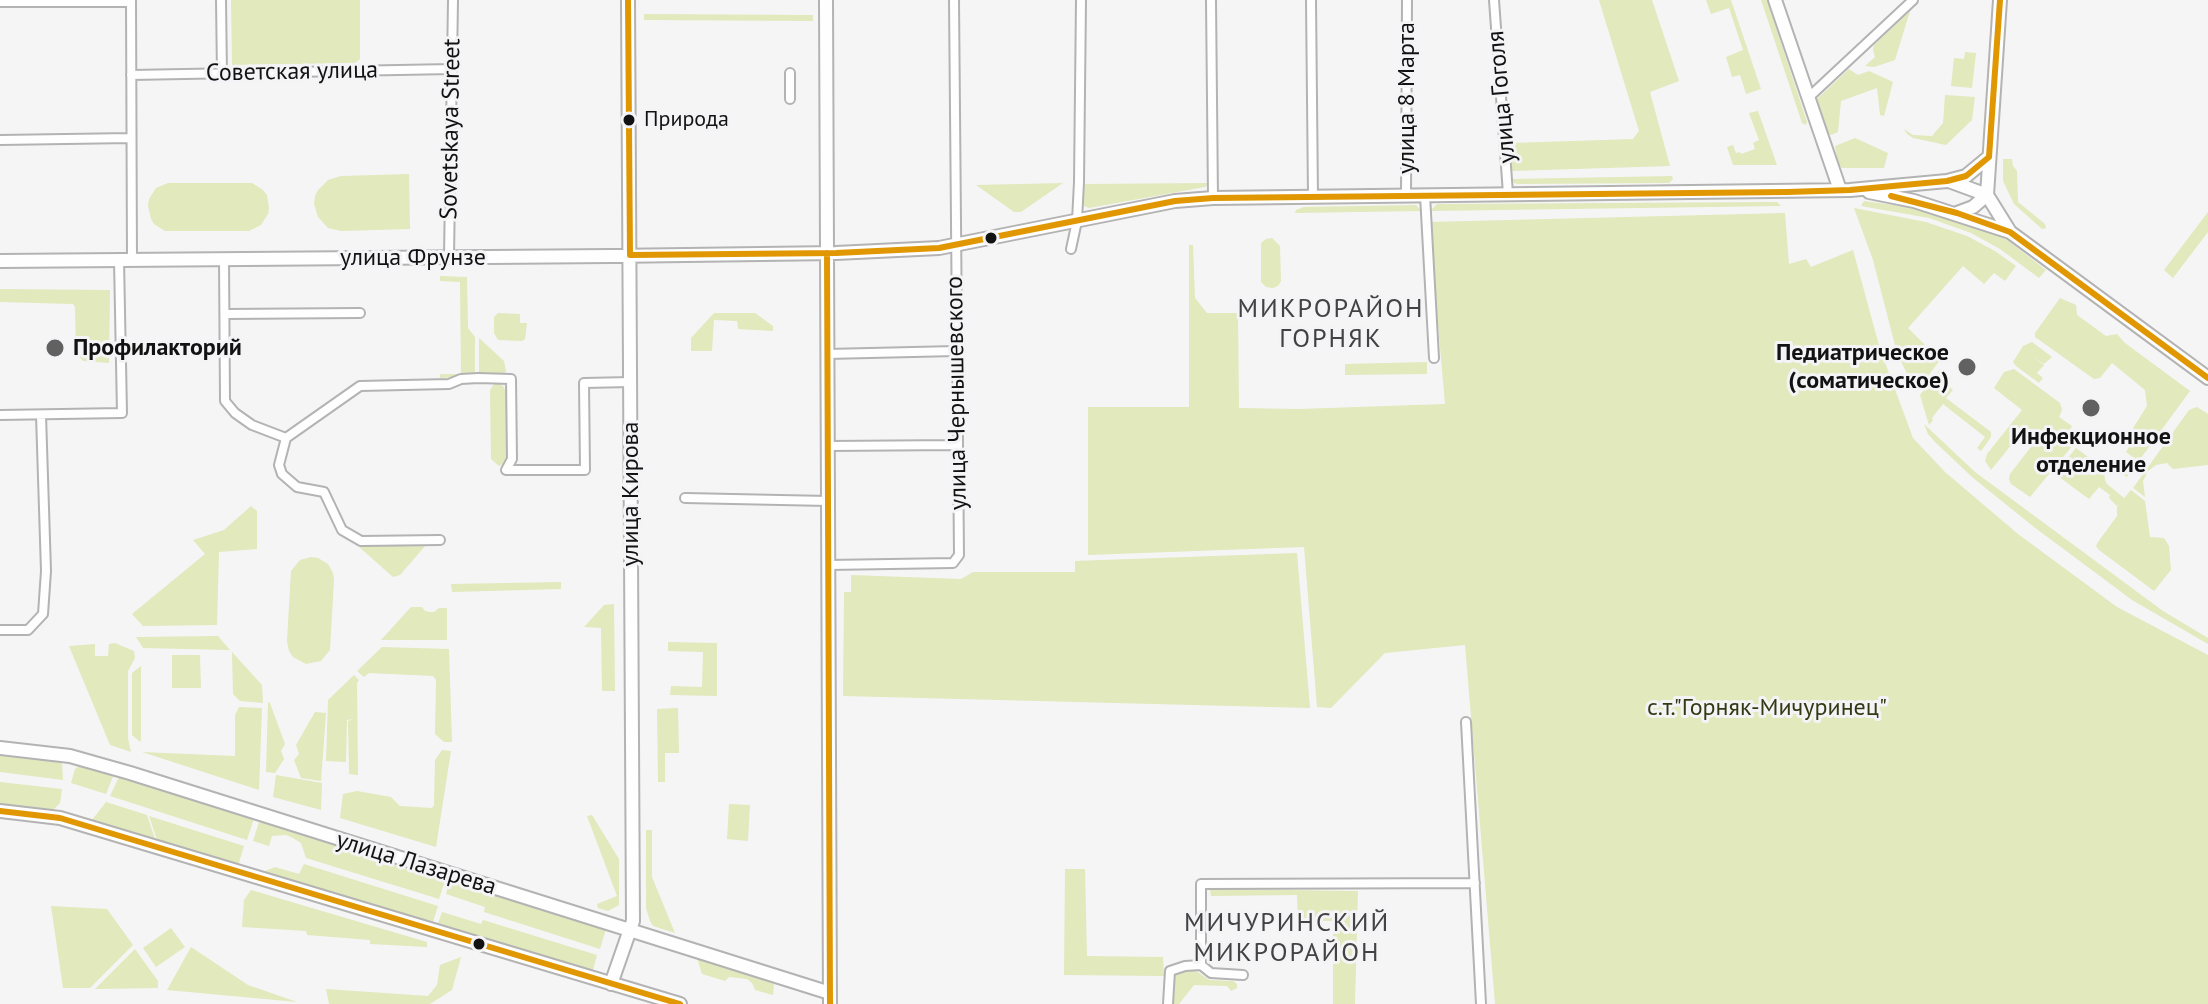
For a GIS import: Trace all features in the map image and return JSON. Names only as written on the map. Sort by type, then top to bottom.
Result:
[{"type":"main road","name":"улица Кирова","points":[[611,984],[633,921],[628,0]]},
{"type":"main road","points":[[826,0],[830,999]]},
{"type":"main road","points":[[1775,0],[1840,190]]},
{"type":"main road","points":[[2000,0],[1987,195],[2010,232]]},
{"type":"main road","points":[[1854,190],[1947,181],[1966,176],[1989,157]]},
{"type":"main road","points":[[1947,181],[1987,195]]},
{"type":"main road","points":[[1914,183],[1914,201]]},
{"type":"main road","name":"улица Фрунзе","points":[[0,261],[827,253],[939,248],[1175,201],[1213,198],[1854,190]]},
{"type":"main road","points":[[1854,190],[1914,201],[2010,232],[2208,378]]},
{"type":"main road","points":[[1957,213],[1973,207],[1987,195]]},
{"type":"main road","name":"улица Лазарева","points":[[0,748],[70,756],[118,770],[630,931],[830,999]]},
{"type":"main road","points":[[0,811],[60,818],[680,1004]]},
{"type":"street","points":[[221,0],[222,74]]},
{"type":"street","name":"Sovetskaya Street","points":[[449,257],[453,0]]},
{"type":"street","name":"улица Чернышевского","points":[[828,565],[953,563],[959,555],[954,0]]},
{"type":"street","points":[[1071,249],[1077,221],[1081,0]]},
{"type":"street","points":[[1211,0],[1213,198]]},
{"type":"street","points":[[1311,0],[1313,197]]},
{"type":"street","name":"улица 8 Марта","points":[[1406,196],[1407,0]]},
{"type":"street","name":"улица Гоголя","points":[[1494,0],[1508,194]]},
{"type":"street","points":[[1808,98],[1913,0]]},
{"type":"street","points":[[0,2],[131,1],[131,138],[122,413],[0,415]]},
{"type":"street","name":"Советская улица","points":[[131,75],[452,69]]},
{"type":"street","points":[[790,73],[790,99]]},
{"type":"street","points":[[0,140],[131,138]]},
{"type":"street","points":[[1425,195],[1434,358]]},
{"type":"street","points":[[224,259],[225,401],[252,425],[286,438]]},
{"type":"street","points":[[225,314],[360,313]]},
{"type":"street","points":[[827,354],[956,351]]},
{"type":"street","points":[[440,540],[361,541],[342,530],[324,492],[297,487],[282,474],[279,465],[286,438],[360,386],[449,384],[461,379],[478,378],[511,379],[512,459],[506,470],[585,470],[584,383],[631,382]]},
{"type":"street","points":[[0,630],[28,630],[43,614],[46,571],[41,415]]},
{"type":"street","points":[[828,446],[957,445]]},
{"type":"street","points":[[685,498],[828,501]]},
{"type":"street","points":[[1466,722],[1481,1004]]},
{"type":"street","points":[[1201,965],[1201,884],[1475,883]]},
{"type":"street","points":[[1168,1004],[1170,971],[1201,965],[1211,973],[1243,975]]},
{"type":"green space","points":[[231,0],[360,0],[360,59],[355,63],[232,65]]},
{"type":"green space","points":[[1599,0],[1652,0],[1679,81],[1650,92],[1670,166],[1512,171],[1511,143],[1633,139],[1639,131]]},
{"type":"green space","points":[[1706,0],[1731,0],[1761,89],[1746,94],[1740,75],[1732,77],[1726,57],[1743,50],[1729,8],[1711,14]]},
{"type":"green space","points":[[1761,0],[1767,0],[1806,125],[1802,123]]},
{"type":"green space","points":[[1910,11],[1895,60],[1874,67],[1865,66],[1875,57],[1874,45]]},
{"type":"green space","points":[[644,14],[813,15],[813,21],[644,20]]},
{"type":"green space","points":[[1965,52],[1976,53],[1972,88],[1951,86],[1954,58],[1964,59]]},
{"type":"green space","points":[[1849,69],[1858,75],[1869,71],[1893,82],[1884,116],[1880,115],[1877,88],[1841,101],[1838,132],[1831,135],[1825,132],[1817,99]]},
{"type":"green space","points":[[1945,95],[1975,97],[1972,120],[1946,145],[1907,134],[1904,129],[1913,135],[1932,136],[1943,123]]},
{"type":"green space","points":[[1758,111],[1777,165],[1733,165],[1727,147],[1733,145],[1736,153],[1741,154],[1755,149],[1753,143],[1759,140],[1749,113]]},
{"type":"green space","points":[[1855,138],[1888,153],[1884,168],[1842,168],[1838,164],[1835,146]]},
{"type":"green space","points":[[2003,159],[2012,159],[2017,171],[2018,202],[2046,228],[2042,229],[2014,204],[2003,181]]},
{"type":"green space","points":[[409,174],[410,229],[341,231],[328,228],[318,217],[315,196],[328,180],[341,176]]},
{"type":"green space","points":[[1672,176],[1669,183],[1518,184],[1511,179]]},
{"type":"green space","points":[[168,183],[252,183],[267,195],[268,214],[261,225],[249,231],[165,231],[154,224],[148,206],[156,188]]},
{"type":"green space","points":[[1063,183],[1021,212],[1014,212],[976,185]]},
{"type":"green space","points":[[1210,183],[1205,187],[1089,208],[1084,206],[1082,199],[1082,184]]},
{"type":"green space","points":[[1864,201],[1915,208],[1981,227],[2006,239],[2046,270],[2039,278],[2000,249],[1971,233],[1929,218],[1861,206]]},
{"type":"green space","points":[[1777,202],[1781,206],[1430,211],[1437,204]]},
{"type":"green space","points":[[1416,205],[1422,211],[1295,213],[1304,207]]},
{"type":"green space","points":[[1854,208],[1926,222],[1967,236],[2016,266],[2005,281],[1994,273],[1984,284],[1963,266],[1908,328],[1940,360],[1916,392],[1897,353],[1873,260]]},
{"type":"green space","points":[[2208,212],[2208,232],[2173,278],[2164,270]]},
{"type":"green space","name":"с.т.\"Горняк-Мичуринец\"","points":[[1785,213],[1789,264],[1806,259],[1811,267],[1853,250],[1880,349],[1913,438],[1945,472],[2018,534],[2117,607],[2208,655],[2208,1004],[1495,1004],[1465,645],[1385,653],[1331,708],[1317,707],[1304,547],[1088,555],[1088,407],[1189,407],[1189,245],[1193,245],[1195,298],[1207,313],[1238,313],[1239,408],[1445,404],[1429,222]]},
{"type":"green space","points":[[1272,238],[1280,246],[1281,281],[1273,288],[1261,282],[1261,243]]},
{"type":"green space","points":[[440,276],[467,277],[468,328],[475,337],[475,376],[440,378],[440,374],[461,374],[460,282],[440,281]]},
{"type":"green space","points":[[0,289],[110,290],[109,363],[83,361],[76,353],[73,304],[0,302]]},
{"type":"green space","points":[[2060,298],[2076,305],[2077,315],[2106,336],[2117,334],[2190,391],[2127,477],[2122,474],[2134,458],[2126,452],[2141,437],[2133,428],[2147,406],[2145,390],[2112,363],[2100,378],[2094,379],[2035,337]]},
{"type":"green space","points":[[498,313],[520,314],[520,323],[527,323],[525,339],[498,340],[494,333],[494,317]]},
{"type":"green space","points":[[714,313],[755,313],[773,326],[773,331],[738,329],[737,321],[714,320],[712,351],[691,351],[691,338]]},
{"type":"green space","points":[[479,338],[504,361],[504,374],[479,376]]},
{"type":"green space","points":[[2032,342],[2052,357],[2044,364],[2033,357],[2044,365],[2037,373],[2043,378],[2039,383],[2013,362],[2023,346]]},
{"type":"green space","points":[[1427,362],[1427,374],[1345,375],[1345,364]]},
{"type":"green space","points":[[1940,369],[1951,378],[1946,384],[1953,390],[1946,398],[1991,432],[1981,451],[1977,448],[1985,437],[1943,404],[1929,425],[1920,395]]},
{"type":"green space","points":[[2014,369],[2060,403],[2062,410],[2059,417],[2072,426],[2067,435],[2073,445],[2030,497],[2011,484],[2009,479],[2034,443],[2021,433],[1991,470],[1985,461],[1987,454],[2022,410],[1994,388],[2004,372]]},
{"type":"green space","points":[[498,383],[506,392],[507,458],[499,466],[491,459],[490,390]]},
{"type":"green space","points":[[2197,407],[2208,414],[2208,465],[2173,469],[2167,463],[2156,465],[2148,471],[2143,481],[2145,497],[2133,488],[2189,410]]},
{"type":"green space","points":[[1924,424],[1975,472],[2163,611],[2208,638],[2208,644],[2132,600],[2034,527],[1972,477],[1935,442]]},
{"type":"green space","points":[[2076,448],[2104,469],[2107,484],[2124,498],[2131,490],[2145,501],[2150,537],[2164,538],[2169,546],[2171,570],[2154,591],[2096,546],[2117,516],[2120,503],[2117,506],[2109,498],[2110,495],[2099,487],[2089,499],[2055,474]]},
{"type":"green space","points":[[251,506],[257,511],[257,549],[219,552],[217,625],[143,626],[132,614],[205,554],[193,540],[224,530]]},
{"type":"green space","points":[[426,545],[400,575],[393,577],[358,546]]},
{"type":"green space","points":[[1297,553],[1310,708],[843,696],[844,592],[851,592],[851,575],[961,579],[973,572],[1075,572],[1075,561]]},
{"type":"green space","points":[[311,557],[328,564],[334,580],[330,650],[321,661],[306,664],[293,657],[287,641],[291,571],[300,560]]},
{"type":"green space","points":[[561,582],[561,589],[452,592],[451,584]]},
{"type":"green space","points":[[614,604],[615,691],[602,691],[601,628],[584,627],[604,605]]},
{"type":"green space","points":[[411,607],[422,607],[430,612],[447,608],[447,640],[381,640]]},
{"type":"green space","points":[[218,636],[230,650],[143,648],[136,637]]},
{"type":"green space","points":[[668,642],[717,643],[717,696],[670,695],[671,686],[702,687],[703,652],[668,651]]},
{"type":"green space","points":[[115,643],[134,651],[135,658],[128,671],[128,738],[131,752],[110,745],[69,646],[95,644],[95,656],[108,656],[109,644]]},
{"type":"green space","points":[[382,647],[449,649],[452,742],[444,742],[435,734],[436,680],[433,676],[369,673],[364,677],[357,671]]},
{"type":"green space","points":[[232,652],[262,685],[263,703],[240,701],[233,694]]},
{"type":"green space","points":[[172,655],[200,655],[201,688],[172,688]]},
{"type":"green space","points":[[141,666],[140,742],[132,735],[132,673]]},
{"type":"green space","points":[[354,675],[359,680],[358,775],[349,774],[348,721],[353,719],[347,720],[346,762],[326,761],[328,700]]},
{"type":"green space","points":[[268,702],[285,744],[281,751],[284,759],[275,773],[266,772]]},
{"type":"green space","points":[[239,707],[262,708],[259,790],[142,752],[235,756],[235,715]]},
{"type":"green space","points":[[678,708],[679,753],[665,753],[665,782],[658,782],[657,709]]},
{"type":"green space","points":[[315,712],[326,713],[321,781],[301,778],[294,760],[299,754],[296,745]]},
{"type":"green space","points":[[442,750],[451,751],[436,847],[340,818],[343,794],[357,791],[391,797],[400,806],[432,808],[435,760]]},
{"type":"green space","points":[[0,752],[50,757],[62,764],[63,780],[0,772]]},
{"type":"green space","points":[[82,764],[114,774],[106,794],[71,783],[75,769]]},
{"type":"green space","points":[[120,775],[254,818],[247,840],[110,796]]},
{"type":"green space","points":[[276,775],[322,783],[321,810],[273,797]]},
{"type":"green space","points":[[0,782],[62,789],[60,803],[53,810],[0,804]]},
{"type":"green space","points":[[106,802],[147,815],[155,839],[92,820]]},
{"type":"green space","points":[[729,804],[750,805],[748,841],[727,839]]},
{"type":"green space","points":[[592,815],[619,859],[619,905],[608,911],[598,908],[597,904],[617,896],[587,816]]},
{"type":"green space","points":[[149,816],[244,846],[238,866],[157,840]]},
{"type":"green space","points":[[260,819],[446,878],[439,899],[306,858],[301,843],[286,835],[272,836],[269,846],[253,841]]},
{"type":"green space","points":[[646,830],[652,830],[652,877],[675,933],[653,926],[646,908]]},
{"type":"green space","points":[[304,864],[438,906],[432,925],[260,873],[275,867],[299,874]]},
{"type":"green space","points":[[1065,869],[1085,869],[1087,956],[1163,957],[1164,976],[1064,975]]},
{"type":"green space","points":[[450,879],[606,929],[600,949],[484,912],[485,907],[446,894]]},
{"type":"green space","points":[[1210,889],[1358,891],[1355,1004],[1333,1004],[1333,921],[1298,921],[1297,895],[1211,896]]},
{"type":"green space","points":[[251,890],[427,942],[427,947],[370,944],[370,940],[307,935],[306,931],[242,927],[244,900]]},
{"type":"green space","points":[[51,906],[107,909],[133,945],[90,988],[63,988]]},
{"type":"green space","points":[[442,912],[481,924],[483,920],[597,955],[592,974],[437,926]]},
{"type":"green space","points":[[171,928],[185,947],[156,967],[143,948]]},
{"type":"green space","points":[[191,947],[248,985],[297,1002],[167,990]]},
{"type":"green space","points":[[135,949],[158,981],[158,988],[95,989]]},
{"type":"green space","points":[[461,957],[452,990],[430,1004],[329,1004],[326,989],[428,996],[437,985],[440,965]]},
{"type":"green space","points":[[697,958],[774,984],[773,995],[755,990],[747,979],[729,977],[725,981],[702,974]]},
{"type":"green space","points":[[1195,970],[1209,980],[1233,981],[1237,988],[1231,991],[1227,986],[1194,985],[1179,1004],[1173,1004],[1174,975]]},
{"type":"transit line","points":[[628,0],[630,255],[836,253],[939,248],[1175,201],[1213,198],[1787,192],[1947,181],[1966,176],[1989,157],[2000,0]]},
{"type":"transit line","points":[[1891,196],[1957,213],[2010,232],[2208,378]]},
{"type":"transit line","points":[[827,253],[830,1004]]},
{"type":"transit line","points":[[0,811],[60,818],[680,1004]]},
{"type":"place","name":"Природа","points":[[629,120]]},
{"type":"place","name":"Профилакторий","points":[[55,348]]},
{"type":"place","name":"Педиатрическое (соматическое)","points":[[1967,367]]},
{"type":"place","name":"Инфекционное отделение","points":[[2091,408]]},
{"type":"district","name":"МИКРОРАЙОН ГОРНЯК","points":[[1331,325]]},
{"type":"district","name":"МИЧУРИНСКИЙ МИКРОРАЙОН","points":[[1287,939]]}]
